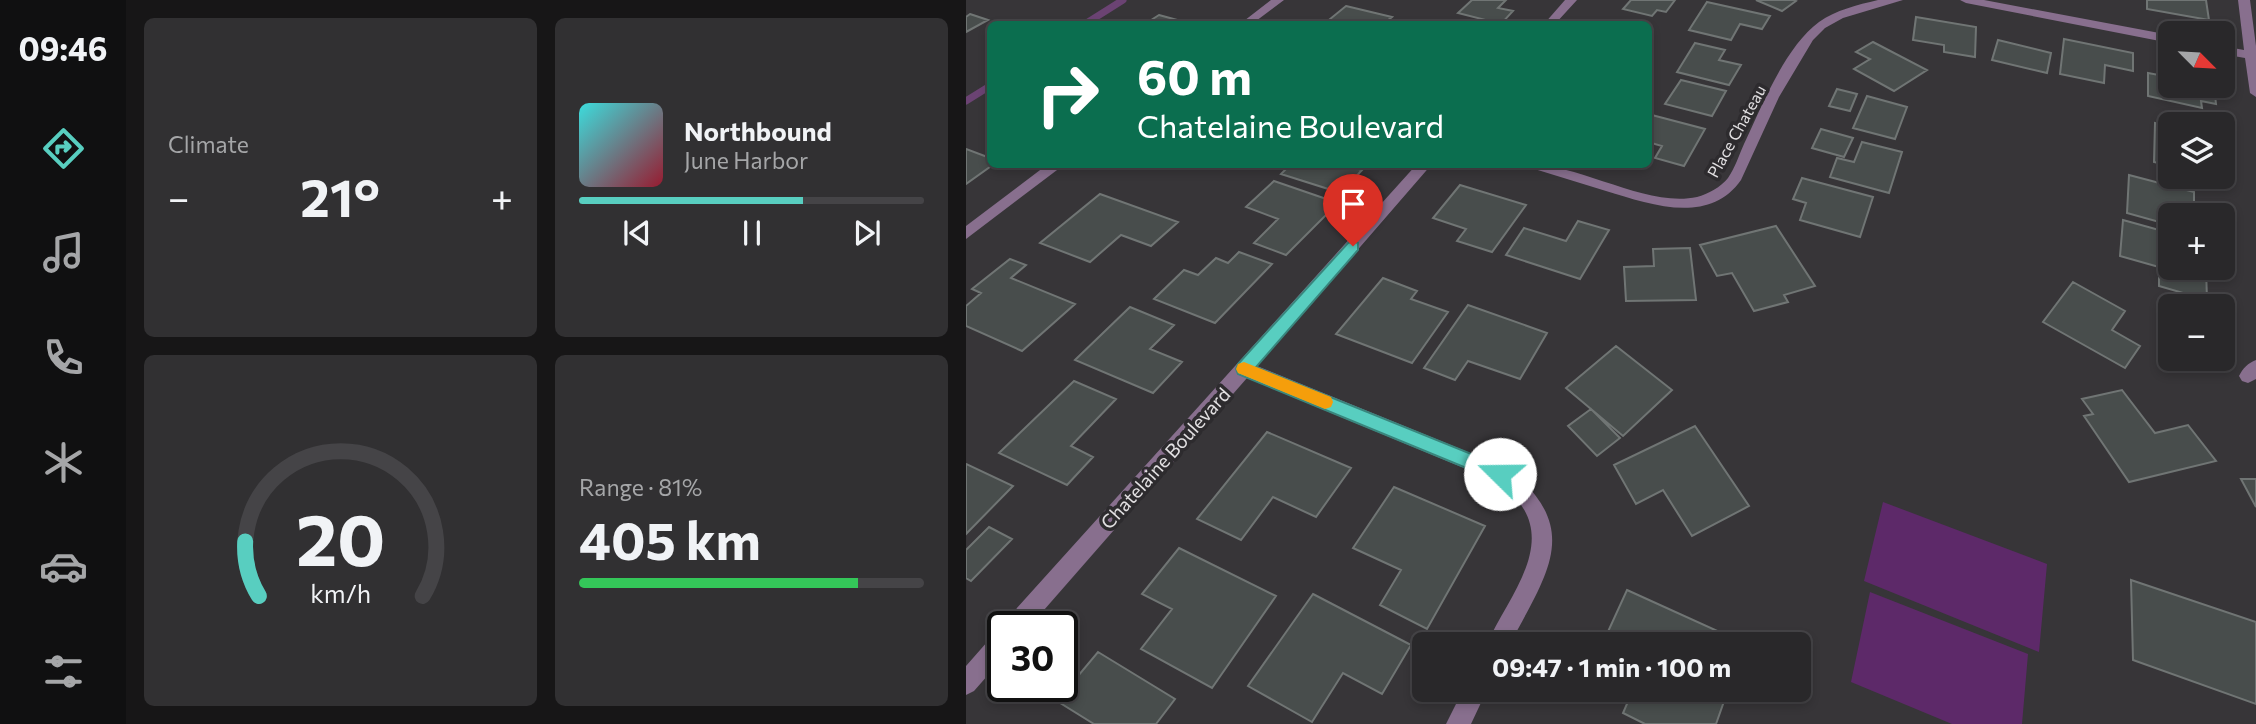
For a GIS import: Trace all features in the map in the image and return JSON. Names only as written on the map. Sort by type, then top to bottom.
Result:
[{"type":"street","points":[[1249,21],[1278,0]]},
{"type":"street","points":[[1552,21],[1571,0]]},
{"type":"street","name":"Place Chateau","points":[[1546,168],[1659,202],[1678,205],[1698,203],[1724,191],[1734,180],[1807,38],[1822,26],[1853,10],[1897,0]]},
{"type":"street","points":[[1966,0],[2158,37]]},
{"type":"street","points":[[2244,0],[2256,93]]},
{"type":"street","points":[[2235,52],[2251,55]]},
{"type":"street","points":[[966,234],[1053,168]]},
{"type":"street","name":"Chatelaine Boulevard","points":[[1029,611],[1421,168]]},
{"type":"street","points":[[1244,369],[1500,474],[1521,487],[1535,506],[1543,530],[1542,556],[1504,632]]},
{"type":"street","points":[[966,683],[987,659]]},
{"type":"street","points":[[1458,724],[1469,702]]},
{"type":"shaded area","points":[[1883,502],[2047,564],[2039,652],[1864,581]]},
{"type":"shaded area","points":[[1870,592],[2028,654],[2022,724],[1952,724],[1851,682]]},
{"type":"building","points":[[1472,0],[1506,0],[1498,8],[1513,11],[1504,21],[1489,21],[1458,13]]},
{"type":"building","points":[[1631,0],[1675,0],[1666,12],[1657,10],[1652,16],[1623,9]]},
{"type":"building","points":[[1756,0],[1794,0],[1796,1],[1782,11]]},
{"type":"building","points":[[2147,0],[2206,0],[2209,20],[2147,9]]},
{"type":"building","points":[[1707,2],[1770,16],[1762,29],[1740,24],[1731,40],[1689,30]]},
{"type":"building","points":[[1346,6],[1392,17],[1387,21],[1328,21]]},
{"type":"building","points":[[970,14],[988,20],[966,32],[966,17]]},
{"type":"building","points":[[1159,15],[1181,21],[1150,21]]},
{"type":"building","points":[[1916,17],[1976,27],[1975,57],[1944,52],[1944,45],[1913,40]]},
{"type":"building","points":[[2064,39],[2133,53],[2133,71],[2105,65],[2104,83],[2060,74]]},
{"type":"building","points":[[1998,40],[2051,53],[2047,73],[1992,60]]},
{"type":"building","points":[[1873,42],[1927,70],[1894,91],[1854,69],[1870,59],[1856,52]]},
{"type":"building","points":[[1695,43],[1725,50],[1719,60],[1741,65],[1729,85],[1677,72]]},
{"type":"building","points":[[2148,73],[2158,75],[2158,98],[2215,98],[2216,104],[2201,101],[2202,108],[2148,96]]},
{"type":"building","points":[[1681,80],[1726,91],[1712,116],[1665,104]]},
{"type":"building","points":[[1837,89],[1857,94],[1850,111],[1829,106]]},
{"type":"building","points":[[1867,96],[1907,107],[1895,139],[1853,128]]},
{"type":"building","points":[[1652,115],[1705,129],[1684,166],[1655,158],[1662,146],[1652,143]]},
{"type":"building","points":[[2155,123],[2158,124],[2158,163],[2154,162]]},
{"type":"building","points":[[1821,129],[1853,138],[1844,157],[1812,148]]},
{"type":"building","points":[[1862,142],[1902,152],[1889,193],[1830,177],[1837,158],[1854,162]]},
{"type":"building","points":[[966,149],[987,157],[988,168],[966,184]]},
{"type":"building","points":[[1287,168],[1362,170],[1341,193],[1281,174]]},
{"type":"building","points":[[2129,175],[2158,183],[2158,189],[2194,192],[2194,203],[2158,203],[2158,222],[2127,213]]},
{"type":"building","points":[[1802,178],[1873,197],[1860,237],[1800,220],[1806,203],[1793,199]]},
{"type":"building","points":[[1274,181],[1338,203],[1286,255],[1254,243],[1278,219],[1246,207]]},
{"type":"building","points":[[1460,185],[1526,205],[1492,252],[1457,241],[1466,229],[1433,218]]},
{"type":"building","points":[[1100,194],[1178,222],[1151,246],[1121,235],[1090,262],[1040,243]]},
{"type":"building","points":[[2123,220],[2158,230],[2158,267],[2120,256]]},
{"type":"building","points":[[1578,221],[1609,230],[1580,279],[1506,255],[1524,228],[1566,241]]},
{"type":"building","points":[[1776,226],[1815,286],[1784,295],[1788,302],[1754,311],[1732,273],[1717,276],[1700,245]]},
{"type":"building","points":[[1690,248],[1696,300],[1626,301],[1624,267],[1654,266],[1653,249]]},
{"type":"building","points":[[1239,252],[1272,264],[1215,323],[1154,299],[1184,270],[1198,275],[1216,258],[1228,263]]},
{"type":"building","points":[[1010,259],[1026,265],[1011,278],[1075,304],[1022,351],[966,326],[966,306],[981,293],[972,289]]},
{"type":"building","points":[[1383,278],[1417,291],[1411,299],[1448,312],[1412,363],[1336,334]]},
{"type":"building","points":[[2159,280],[2206,280],[2207,294],[2186,294],[2159,286]]},
{"type":"building","points":[[2073,282],[2125,311],[2112,330],[2140,346],[2125,368],[2043,322]]},
{"type":"building","points":[[1468,305],[1547,333],[1520,379],[1468,361],[1455,380],[1424,368]]},
{"type":"building","points":[[1130,307],[1174,325],[1150,349],[1182,362],[1153,393],[1075,360]]},
{"type":"building","points":[[1616,346],[1672,390],[1623,436],[1566,388]]},
{"type":"building","points":[[1074,381],[1116,399],[1071,446],[1093,457],[1067,485],[999,453]]},
{"type":"building","points":[[2122,390],[2155,433],[2188,425],[2216,461],[2129,482],[2084,416],[2093,414],[2082,399]]},
{"type":"building","points":[[1591,409],[1620,438],[1597,456],[1568,426]]},
{"type":"building","points":[[1695,426],[1749,506],[1692,536],[1663,490],[1636,504],[1614,465]]},
{"type":"building","points":[[1267,432],[1351,468],[1316,517],[1273,497],[1241,540],[1197,519]]},
{"type":"building","points":[[966,464],[1013,486],[966,534]]},
{"type":"building","points":[[2241,479],[2256,479],[2256,507]]},
{"type":"building","points":[[1394,487],[1485,526],[1427,629],[1380,605],[1401,570],[1353,548]]},
{"type":"building","points":[[989,527],[1012,539],[971,581],[966,578],[966,550]]},
{"type":"building","points":[[1179,548],[1276,596],[1212,688],[1141,649],[1172,609],[1142,594]]},
{"type":"building","points":[[2131,580],[2256,622],[2256,704],[2133,660]]},
{"type":"building","points":[[1627,590],[1720,632],[1608,632]]},
{"type":"building","points":[[1313,594],[1411,645],[1382,694],[1343,673],[1312,722],[1248,686]]},
{"type":"building","points":[[1098,652],[1175,699],[1156,724],[1094,724],[1059,702],[1078,702],[1078,676]]},
{"type":"building","points":[[1628,702],[1724,702],[1716,724],[1645,724],[1623,713]]},
{"type":"waterway","points":[[1090,21],[1123,0]]},
{"type":"waterway","points":[[966,101],[987,88]]},
{"type":"slow traffic","points":[[1244,369],[1325,402]]},
{"type":"route","points":[[1353,246],[1244,369],[1500,474]]}]
